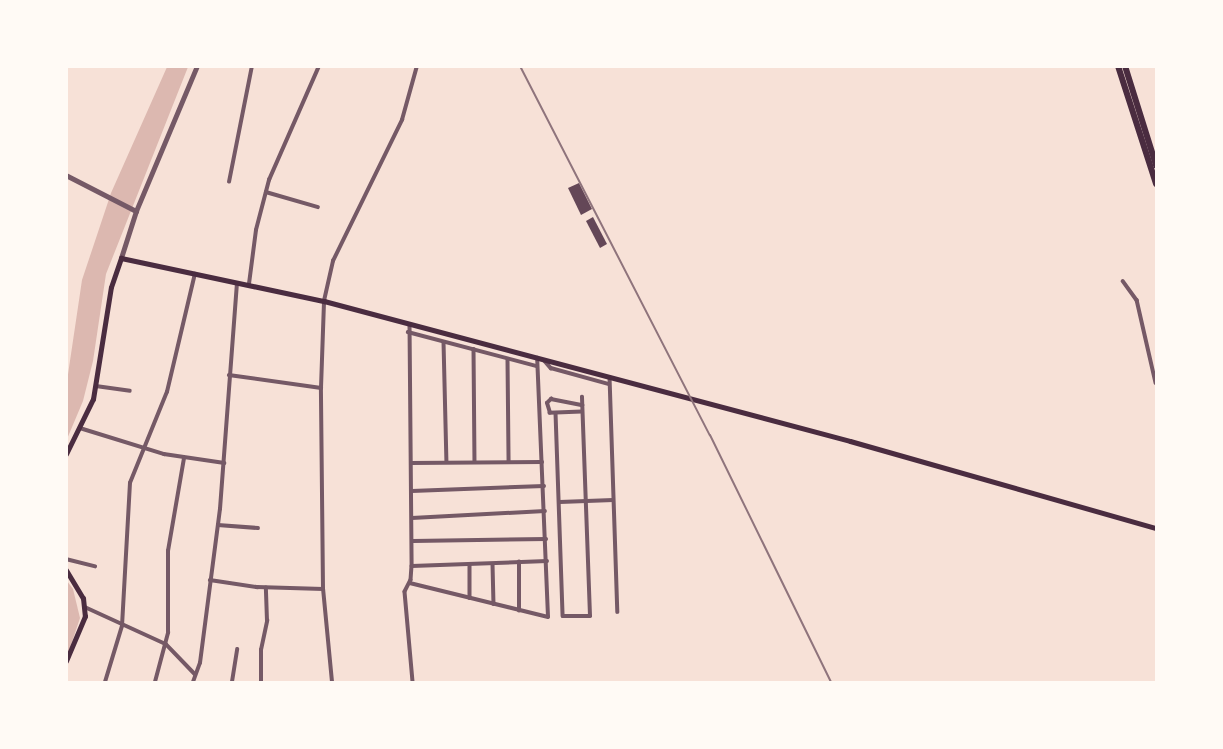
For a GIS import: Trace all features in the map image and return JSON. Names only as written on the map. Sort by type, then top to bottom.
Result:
[{"type":"highway","points":[[1118,66],[1157,184]]},
{"type":"highway","points":[[1125,66],[1157,165]]},
{"type":"main road","points":[[66,454],[96,386],[111,287],[121,258],[324,301],[1157,528]]},
{"type":"main road","points":[[66,570],[77,585],[85,607],[84,624],[66,661]]},
{"type":"street","points":[[121,258],[134,210],[197,66]]},
{"type":"street","points":[[229,182],[251,66]]},
{"type":"street","points":[[249,286],[256,230],[266,192],[282,147],[319,66]]},
{"type":"street","points":[[332,682],[323,589],[321,387],[324,301],[333,261],[402,120],[417,66]]},
{"type":"street","points":[[66,175],[134,210]]},
{"type":"street","points":[[266,192],[318,207]]},
{"type":"street","points":[[105,682],[122,626],[130,483],[167,392],[195,274]]},
{"type":"street","points":[[1123,282],[1137,300],[1157,383]]},
{"type":"street","points":[[193,682],[200,663],[218,525],[237,284]]},
{"type":"street","points":[[410,324],[408,332],[413,541],[410,583],[405,592],[413,682]]},
{"type":"street","points":[[408,332],[537,366]]},
{"type":"street","points":[[444,342],[447,463]]},
{"type":"street","points":[[474,349],[475,462]]},
{"type":"street","points":[[410,583],[548,617],[537,358]]},
{"type":"street","points":[[508,360],[509,461]]},
{"type":"street","points":[[544,360],[551,368],[609,384]]},
{"type":"street","points":[[229,375],[321,387]]},
{"type":"street","points":[[610,377],[618,612]]},
{"type":"street","points":[[96,386],[130,391]]},
{"type":"street","points":[[556,413],[563,615],[590,616],[582,397]]},
{"type":"street","points":[[582,405],[551,399],[547,409],[556,413],[582,412]]},
{"type":"street","points":[[79,428],[143,449],[223,463]]},
{"type":"street","points":[[163,682],[155,680],[166,645],[169,542],[184,458]]},
{"type":"street","points":[[411,463],[543,462]]},
{"type":"street","points":[[412,491],[544,486]]},
{"type":"street","points":[[558,502],[613,500]]},
{"type":"street","points":[[412,518],[545,511]]},
{"type":"street","points":[[218,525],[258,528]]},
{"type":"street","points":[[413,541],[546,539]]},
{"type":"street","points":[[66,559],[95,565]]},
{"type":"street","points":[[412,566],[547,561]]},
{"type":"street","points":[[519,562],[519,611]]},
{"type":"street","points":[[493,564],[494,604]]},
{"type":"street","points":[[470,565],[470,598]]},
{"type":"street","points":[[210,580],[266,588],[323,589]]},
{"type":"street","points":[[261,682],[261,650],[267,621],[266,588]]},
{"type":"street","points":[[85,607],[166,645],[195,674]]},
{"type":"street","points":[[232,682],[237,649]]},
{"type":"shaded area","points":[[167,67],[188,67],[106,274],[93,361],[83,401],[67,439],[67,381],[82,280],[111,193]]},
{"type":"shaded area","points":[[67,581],[73,589],[80,618],[67,657]]},
{"type":"building","points":[[579,183],[592,209],[581,215],[568,188]]},
{"type":"building","points":[[593,217],[607,244],[600,248],[586,221]]},
{"type":"railway","points":[[520,66],[710,435],[831,682]]}]
